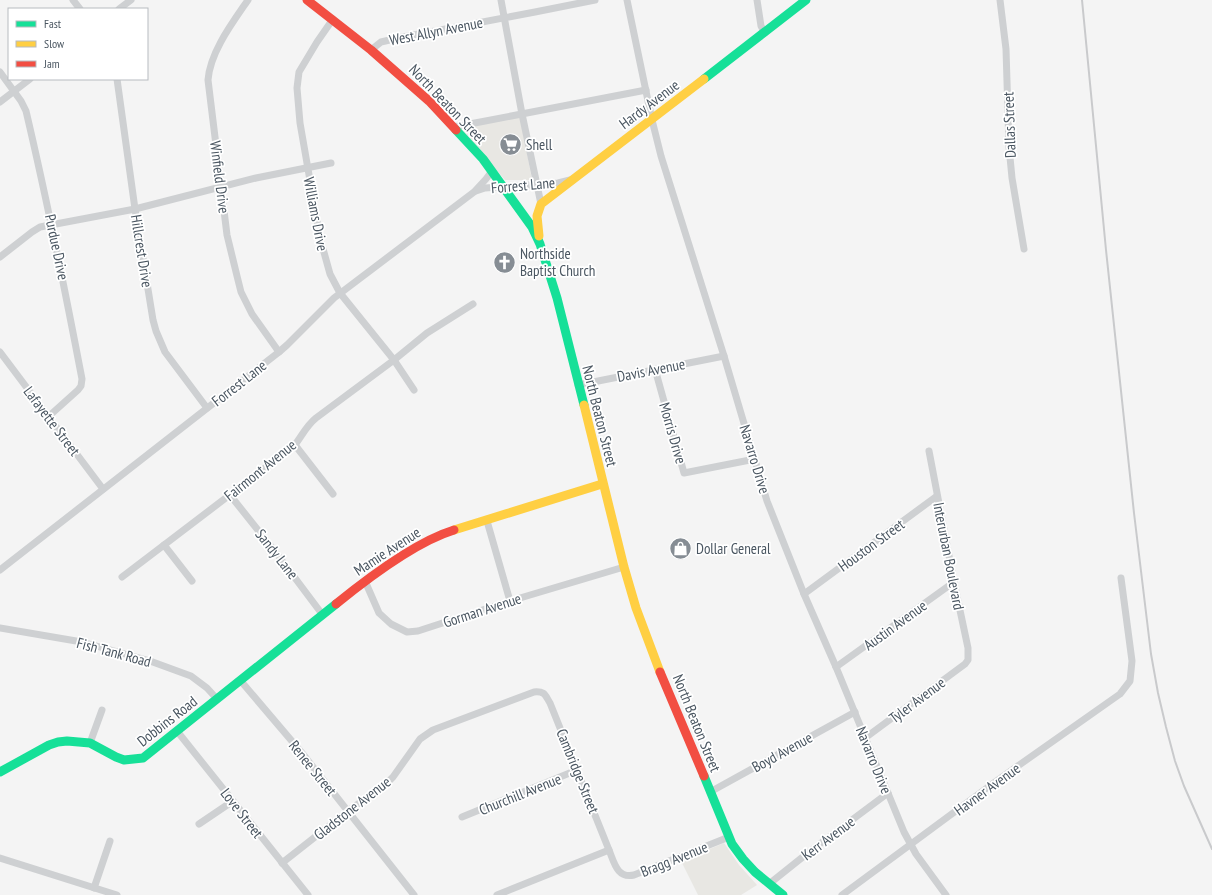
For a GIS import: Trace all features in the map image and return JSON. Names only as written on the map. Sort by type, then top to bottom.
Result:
[{"type":"street","points":[[73,0],[79,8]]},
{"type":"street","points":[[120,8],[130,0]]},
{"type":"street","name":"Winfield Drive","points":[[248,0],[216,52],[208,72],[208,80],[227,235],[241,292],[252,314],[279,352]]},
{"type":"street","name":"North Beaton Street","points":[[307,0],[371,50],[430,101],[483,159],[532,227],[540,244],[557,298],[602,484],[636,608],[656,661],[729,837],[736,850],[748,865],[768,884],[783,895]]},
{"type":"street","points":[[501,0],[522,114],[541,204],[537,209],[536,217],[540,244]]},
{"type":"street","name":"West Allyn Avenue","points":[[371,50],[381,42],[387,40],[595,0]]},
{"type":"street","name":"Navarro Drive","points":[[627,0],[661,156],[724,356],[767,501],[804,594],[910,845],[946,895]]},
{"type":"street","points":[[757,0],[761,26],[765,34]]},
{"type":"street","name":"Hardy Avenue","points":[[541,204],[765,34],[806,0]]},
{"type":"street","name":"Dallas Street","points":[[1000,0],[1006,48],[1009,147],[1012,178],[1024,249]]},
{"type":"street","name":"Williams Drive","points":[[333,19],[299,72],[297,80],[300,123],[322,250],[330,274],[340,293],[394,360],[414,390]]},
{"type":"street","name":"Purdue Drive","points":[[0,72],[21,101],[26,112],[64,280],[82,379],[81,386],[78,390],[48,417]]},
{"type":"street","points":[[0,102],[29,80]]},
{"type":"street","name":"Hillcrest Drive","points":[[117,80],[135,209],[156,331],[165,352],[207,408]]},
{"type":"street","points":[[454,127],[646,90]]},
{"type":"street","points":[[0,257],[32,232],[52,224],[135,209],[221,187],[331,163]]},
{"type":"street","name":"Forrest Lane","points":[[0,570],[279,352],[334,298],[474,192],[492,171]]},
{"type":"street","name":"Forrest Lane","points":[[474,192],[485,188],[558,183],[572,180]]},
{"type":"street","name":"Fairmont Avenue","points":[[122,577],[295,445],[308,425],[316,418],[394,360],[427,333],[473,304]]},
{"type":"street","name":"Lafayette Street","points":[[0,352],[104,489]]},
{"type":"street","name":"Davis Avenue","points":[[578,385],[724,356]]},
{"type":"street","name":"Morris Drive","points":[[655,369],[684,473],[755,458]]},
{"type":"street","points":[[295,445],[333,494]]},
{"type":"street","name":"Interurban Boulevard","points":[[929,451],[968,648],[968,660]]},
{"type":"street","name":"Mamie Avenue","points":[[217,699],[365,581],[419,546],[448,532],[602,484]]},
{"type":"street","name":"Sandy Lane","points":[[230,495],[322,614]]},
{"type":"street","name":"Houston Street","points":[[804,594],[937,496]]},
{"type":"street","points":[[487,521],[510,601]]},
{"type":"street","points":[[164,545],[192,581]]},
{"type":"street","name":"Gorman Avenue","points":[[365,581],[379,613],[391,624],[407,632],[418,631],[510,601],[624,567]]},
{"type":"street","name":"Havner Avenue","points":[[842,895],[995,782],[1120,694],[1130,681],[1132,662],[1121,578]]},
{"type":"street","name":"Austin Avenue","points":[[836,667],[954,582]]},
{"type":"street","name":"Fish Tank Road","points":[[0,628],[82,642],[150,661],[191,676],[207,688],[217,699]]},
{"type":"street","name":"Tyler Avenue","points":[[865,738],[965,664],[968,660]]},
{"type":"street","name":"Renee Street","points":[[240,680],[302,753],[414,895]]},
{"type":"street","name":"Gladstone Avenue","points":[[282,863],[348,811],[386,784],[393,777],[420,739],[433,730],[534,692],[539,691],[544,694]]},
{"type":"street","name":"Cambridge Street","points":[[544,694],[550,703],[609,850]]},
{"type":"street","name":"Dobbins Road","points":[[0,772],[49,745],[67,741],[90,743],[124,760],[143,758],[217,699]]},
{"type":"street","points":[[90,743],[102,710]]},
{"type":"street","name":"Boyd Avenue","points":[[710,792],[855,712]]},
{"type":"street","name":"Love Street","points":[[177,731],[308,895]]},
{"type":"street","name":"Churchill Avenue","points":[[462,817],[577,770]]},
{"type":"street","name":"Kerr Avenue","points":[[768,884],[888,793]]},
{"type":"street","points":[[199,824],[233,801]]},
{"type":"street","name":"Bragg Avenue","points":[[609,850],[618,871],[628,877],[729,837]]},
{"type":"street","points":[[94,888],[110,841]]},
{"type":"street","points":[[497,895],[609,850]]},
{"type":"street","points":[[0,858],[117,895]]},
{"type":"shaded area","points":[[520,116],[532,180],[505,180],[461,129]]},
{"type":"shaded area","points":[[724,843],[739,865],[757,885],[741,895],[698,895],[681,861]]},
{"type":"railway","points":[[1082,0],[1106,250],[1134,513],[1151,654],[1158,693],[1175,761],[1184,786],[1212,849]]},
{"type":"traffic: fast","points":[[704,79],[806,0]]},
{"type":"traffic: fast","points":[[456,130],[483,159],[532,227],[540,244],[557,298],[584,405]]},
{"type":"traffic: fast","points":[[0,772],[49,745],[67,741],[90,743],[124,760],[143,758],[336,604]]},
{"type":"traffic: fast","points":[[704,776],[732,844],[755,872],[783,895]]},
{"type":"traffic: slow","points":[[539,236],[537,216],[541,204],[704,79]]},
{"type":"traffic: slow","points":[[584,405],[624,567],[636,608],[660,672]]},
{"type":"traffic: slow","points":[[454,530],[602,484]]},
{"type":"traffic: jam","points":[[307,0],[371,50],[429,101],[456,130]]},
{"type":"traffic: jam","points":[[336,604],[392,562],[424,543],[454,530]]},
{"type":"traffic: jam","points":[[660,672],[704,776]]},
{"type":"place","name":"Shell","points":[[510,144]]},
{"type":"place","name":"Northside Baptist Church","points":[[504,262]]},
{"type":"place","name":"Dollar General","points":[[680,548]]}]
